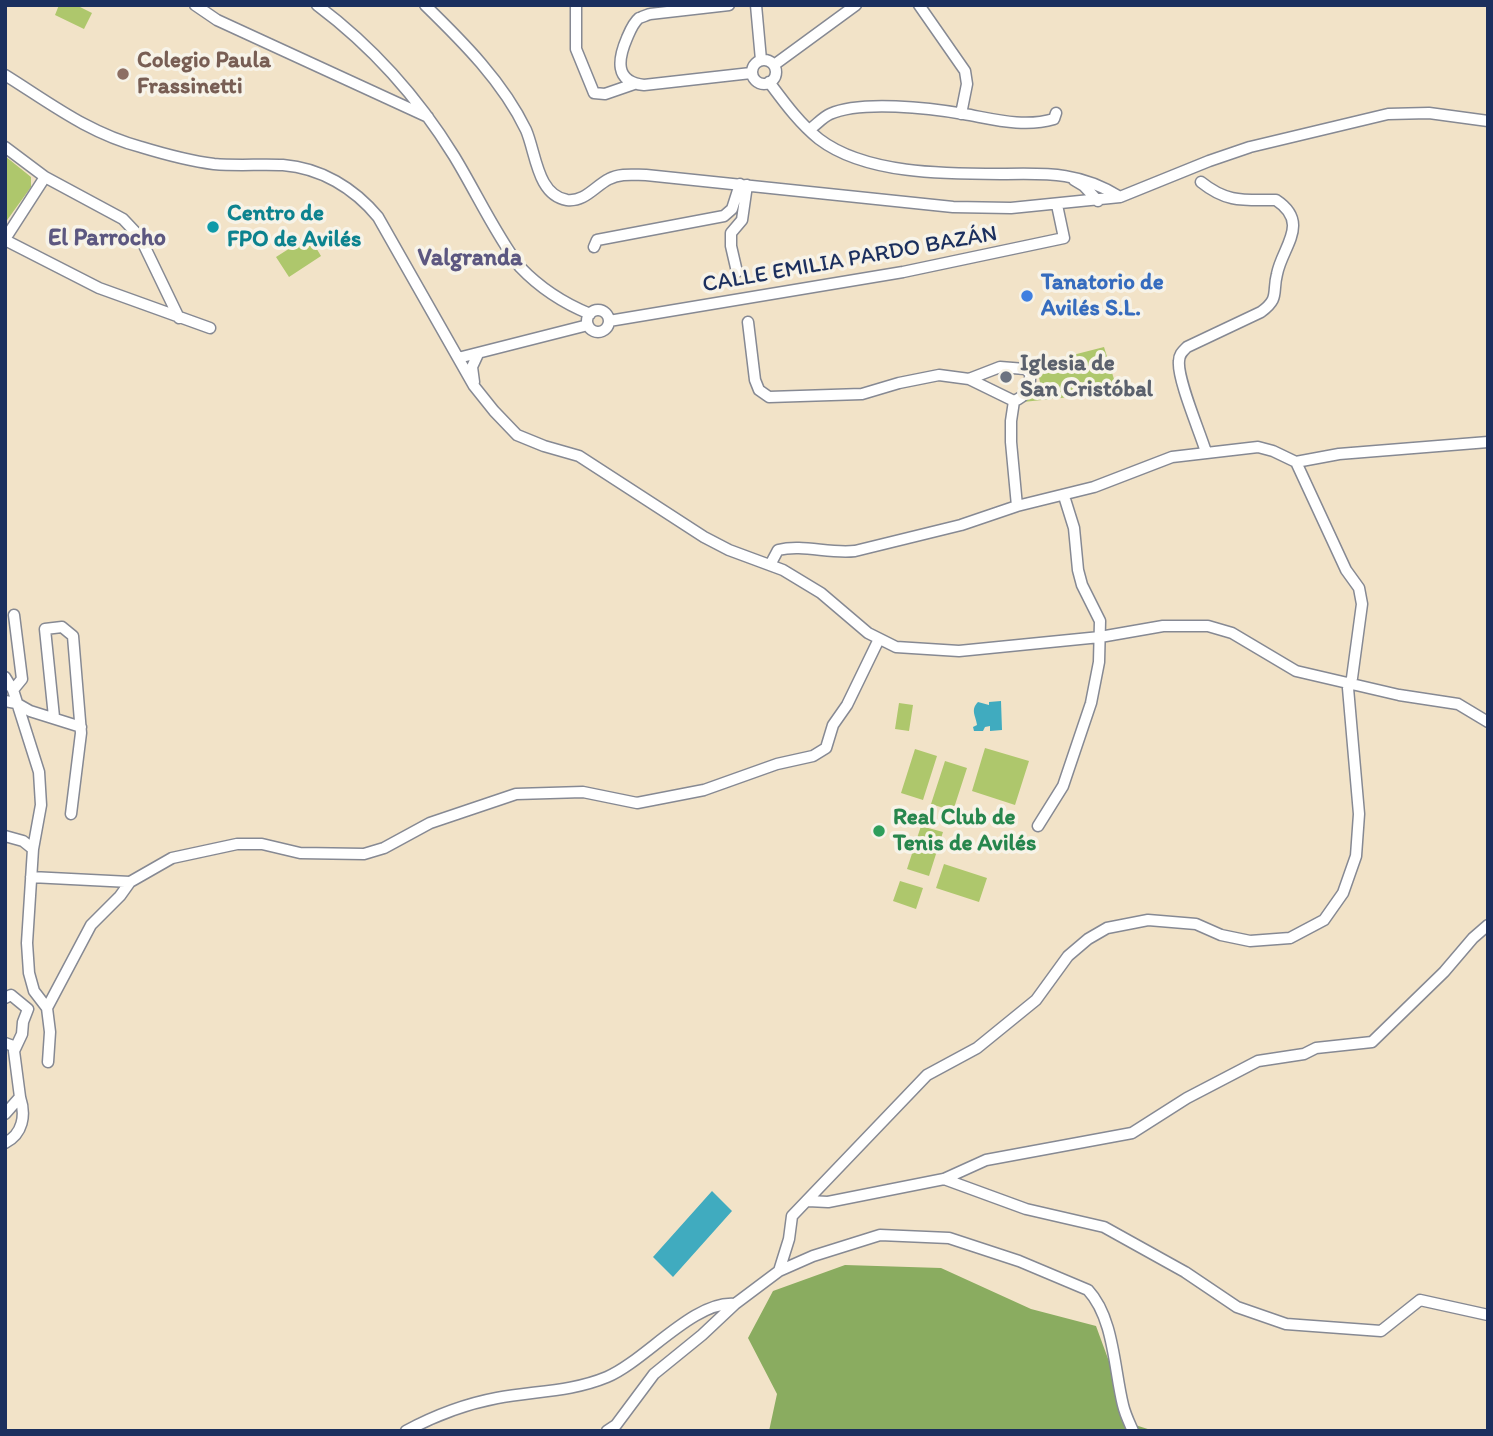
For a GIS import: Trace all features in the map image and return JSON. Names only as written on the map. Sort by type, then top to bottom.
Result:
[{"type":"street","points":[[195,5],[217,20],[430,119]]},
{"type":"street","points":[[317,5],[382,60],[405,86],[430,119],[520,267],[552,295],[590,314]]},
{"type":"street","points":[[425,5],[466,45],[510,103],[530,141],[545,184],[556,196],[577,200],[611,177],[646,174],[984,209],[1057,205],[1120,197],[1250,147],[1388,114],[1429,113],[1488,121]]},
{"type":"street","points":[[576,5],[576,49],[591,89],[599,95],[634,84],[751,73]]},
{"type":"street","points":[[653,5],[665,12]]},
{"type":"street","points":[[634,84],[626,79],[621,70],[620,59],[632,27],[639,18],[665,12],[729,5]]},
{"type":"street","points":[[756,5],[761,60]]},
{"type":"street","points":[[774,65],[856,5]]},
{"type":"street","points":[[919,5],[965,71],[967,83],[961,114]]},
{"type":"street","points":[[761,60],[774,65],[776,74],[769,82],[759,83],[751,73],[754,64],[761,60]]},
{"type":"street","points":[[5,75],[73,120],[140,147],[211,163],[284,165],[316,173],[346,186],[365,201],[378,217],[474,386],[517,435],[579,456],[712,541],[770,565],[821,593],[868,633],[896,647],[958,651],[1100,637],[1163,626],[1208,626],[1232,633],[1296,671],[1399,695],[1458,704],[1488,722]]},
{"type":"street","points":[[769,82],[809,130],[839,151],[869,163],[950,173],[1065,175],[1120,197]]},
{"type":"street","points":[[390,101],[405,86]]},
{"type":"street","points":[[809,130],[828,115],[848,109],[915,108],[998,121],[1042,121]]},
{"type":"street","points":[[5,147],[45,177],[123,219],[140,237],[179,318]]},
{"type":"street","points":[[45,177],[5,239],[99,288],[210,328]]},
{"type":"street","points":[[1201,182],[1214,192],[1233,200],[1276,200],[1287,211],[1293,229],[1291,243],[1276,274],[1275,299],[1270,306],[1187,347],[1180,354],[1178,362],[1181,378],[1206,452]]},
{"type":"street","points":[[1090,183],[1098,201]]},
{"type":"street","points":[[1075,203],[1090,183]]},
{"type":"street","points":[[594,247],[597,240],[724,216],[732,209],[744,185]]},
{"type":"street","points":[[737,272],[731,233],[742,220],[744,185]]},
{"type":"street","name":"CALLE EMILIA PARDO BAZÁN","points":[[609,321],[903,272],[1064,238],[1057,205]]},
{"type":"street","points":[[588,325],[593,331],[602,331],[609,321],[603,312],[590,314]]},
{"type":"street","points":[[588,325],[590,314]]},
{"type":"street","points":[[748,322],[755,380],[759,390],[769,397],[862,394],[939,374],[969,379],[1014,401],[1027,392],[1030,373],[1025,369],[1000,367],[969,379]]},
{"type":"street","points":[[458,358],[588,325]]},
{"type":"street","points":[[474,386],[472,367],[478,354]]},
{"type":"street","points":[[1014,401],[1011,442],[1017,506]]},
{"type":"street","points":[[770,565],[778,550],[788,547],[838,553],[855,551],[961,525],[1017,506],[1064,496],[1115,480],[1172,457],[1258,447],[1296,462],[1339,454],[1488,442]]},
{"type":"street","points":[[779,1271],[789,1239],[792,1216],[927,1075],[977,1048],[1036,1000],[1068,956],[1088,939],[1107,928],[1148,920],[1196,924],[1221,934],[1251,941],[1290,938],[1324,920],[1343,893],[1356,856],[1359,814],[1348,688],[1351,683],[1362,604],[1359,589],[1346,570],[1296,462]]},
{"type":"street","points":[[1038,827],[1063,786],[1091,703],[1099,662],[1100,621],[1078,570],[1074,528],[1064,496]]},
{"type":"street","points":[[14,615],[22,679],[13,690],[11,702],[39,772],[41,805],[33,849],[27,941],[29,973],[34,991],[47,1008],[50,1032],[48,1062]]},
{"type":"street","points":[[54,718],[45,629],[62,626],[73,636],[81,727],[71,814]]},
{"type":"street","points":[[47,1008],[91,925],[130,882],[172,858],[237,844],[262,844],[300,853],[364,854],[384,848],[430,823],[516,794],[583,792],[637,803],[704,790],[777,764],[813,756],[826,748],[833,724],[847,705],[879,639]]},
{"type":"street","points":[[5,677],[13,690]]},
{"type":"street","points":[[11,702],[81,727]]},
{"type":"street","points":[[5,836],[23,841],[33,849]]},
{"type":"street","points":[[32,877],[130,882]]},
{"type":"street","points":[[808,1201],[828,1202],[944,1179],[986,1160],[1132,1133],[1187,1098],[1258,1061],[1304,1054],[1316,1048],[1372,1042],[1488,925]]},
{"type":"street","points":[[5,998],[11,995],[28,1009],[22,1034],[11,1045],[14,1051],[13,1100],[5,1114]]},
{"type":"street","points":[[5,1143],[10,1141],[21,1126],[25,1111],[13,1100]]},
{"type":"street","points":[[944,1179],[1026,1209],[1104,1227],[1185,1272],[1237,1307],[1286,1324],[1381,1331],[1420,1300],[1488,1315]]},
{"type":"street","points":[[607,1431],[616,1425],[654,1374],[735,1304],[779,1271],[813,1256],[880,1235],[949,1238],[1019,1261],[1088,1290],[1096,1298],[1110,1336],[1123,1407],[1133,1431]]},
{"type":"street","points":[[406,1431],[441,1414],[496,1398],[562,1390],[608,1377],[699,1314],[725,1303],[735,1304]]},
{"type":"green space","points":[[59,5],[76,5],[92,13],[84,29],[55,15]]},
{"type":"green space","points":[[5,156],[31,177],[31,187],[5,223]]},
{"type":"green space","points":[[309,236],[321,256],[289,277],[276,257]]},
{"type":"green space","points":[[1104,347],[1118,392],[1023,402],[1041,388],[1038,372],[1061,358]]},
{"type":"green space","points":[[899,703],[913,705],[909,731],[895,729]]},
{"type":"green space","points":[[985,748],[1029,761],[1015,805],[972,791]]},
{"type":"green space","points":[[915,749],[937,756],[923,800],[901,793]]},
{"type":"green space","points":[[945,761],[967,768],[953,811],[931,804]]},
{"type":"green space","points":[[921,826],[943,832],[929,876],[907,869]]},
{"type":"green space","points":[[944,864],[987,878],[979,902],[936,888]]},
{"type":"green space","points":[[900,881],[923,888],[916,909],[893,901]]},
{"type":"green space","points":[[845,1265],[941,1268],[1031,1309],[1096,1326],[1132,1424],[1154,1431],[769,1431],[777,1394],[748,1338],[773,1291]]},
{"type":"water","points":[[1001,701],[1002,730],[990,731],[990,726],[983,731],[974,731],[973,727],[977,725],[974,710],[978,702],[989,705],[989,702]]},
{"type":"water","points":[[712,1191],[732,1211],[673,1277],[653,1257]]},
{"type":"place","name":"Colegio Paula Frassinetti","points":[[123,74]]},
{"type":"place","name":"Centro de FPO de Avilés","points":[[213,227]]},
{"type":"place","name":"Tanatorio de Avilés S.L.","points":[[1027,296]]},
{"type":"place","name":"Iglesia de San Cristóbal","points":[[1006,377]]},
{"type":"place","name":"Real Club de Tenis de Avilés","points":[[879,831]]},
{"type":"district","name":"El Parrocho","points":[[107,239]]},
{"type":"district","name":"Valgranda","points":[[470,259]]}]
